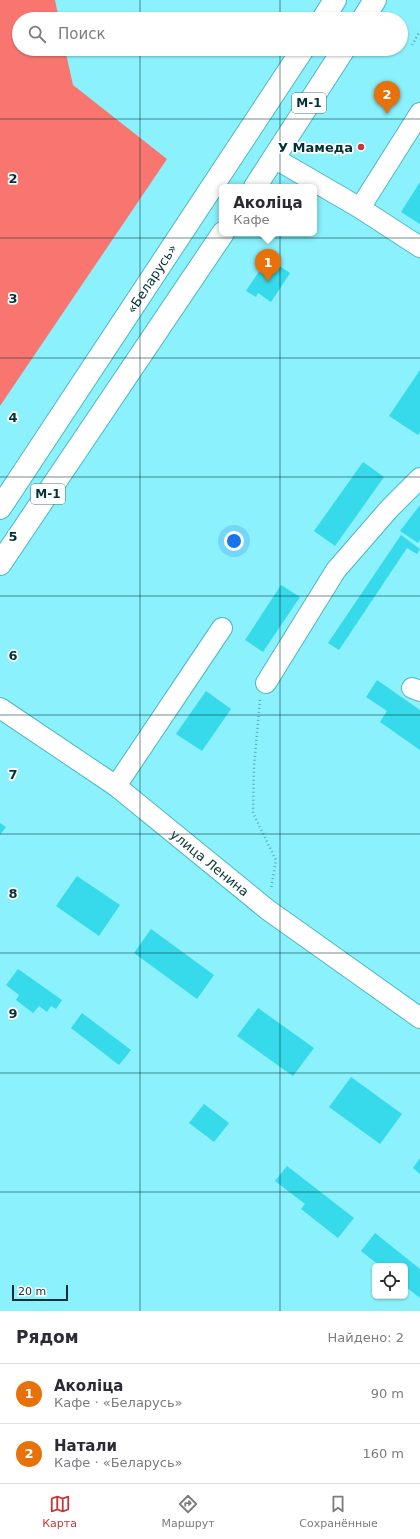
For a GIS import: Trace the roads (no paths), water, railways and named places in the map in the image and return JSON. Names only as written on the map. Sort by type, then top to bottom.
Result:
[{"type":"highway","points":[[327,12],[335,0]]},
{"type":"highway","points":[[367,12],[375,0]]},
{"type":"highway","name":"«Беларусь»","points":[[0,508],[298,56]]},
{"type":"highway","name":"М-1","points":[[256,184],[340,56]]},
{"type":"highway","name":"М-1","points":[[0,564],[222,236]]},
{"type":"street","points":[[360,208],[420,114]]},
{"type":"street","points":[[274,158],[360,208],[420,247]]},
{"type":"street","points":[[266,683],[336,570],[390,508],[420,478]]},
{"type":"street","points":[[116,786],[222,628]]},
{"type":"street","name":"улица Ленина","points":[[0,708],[116,786],[268,910],[420,1018]]},
{"type":"place","name":"Натали","points":[[387,114]]},
{"type":"place","name":"У Мамеда","points":[[361,147]]},
{"type":"place","name":"Аколiца","points":[[268,282]]}]
